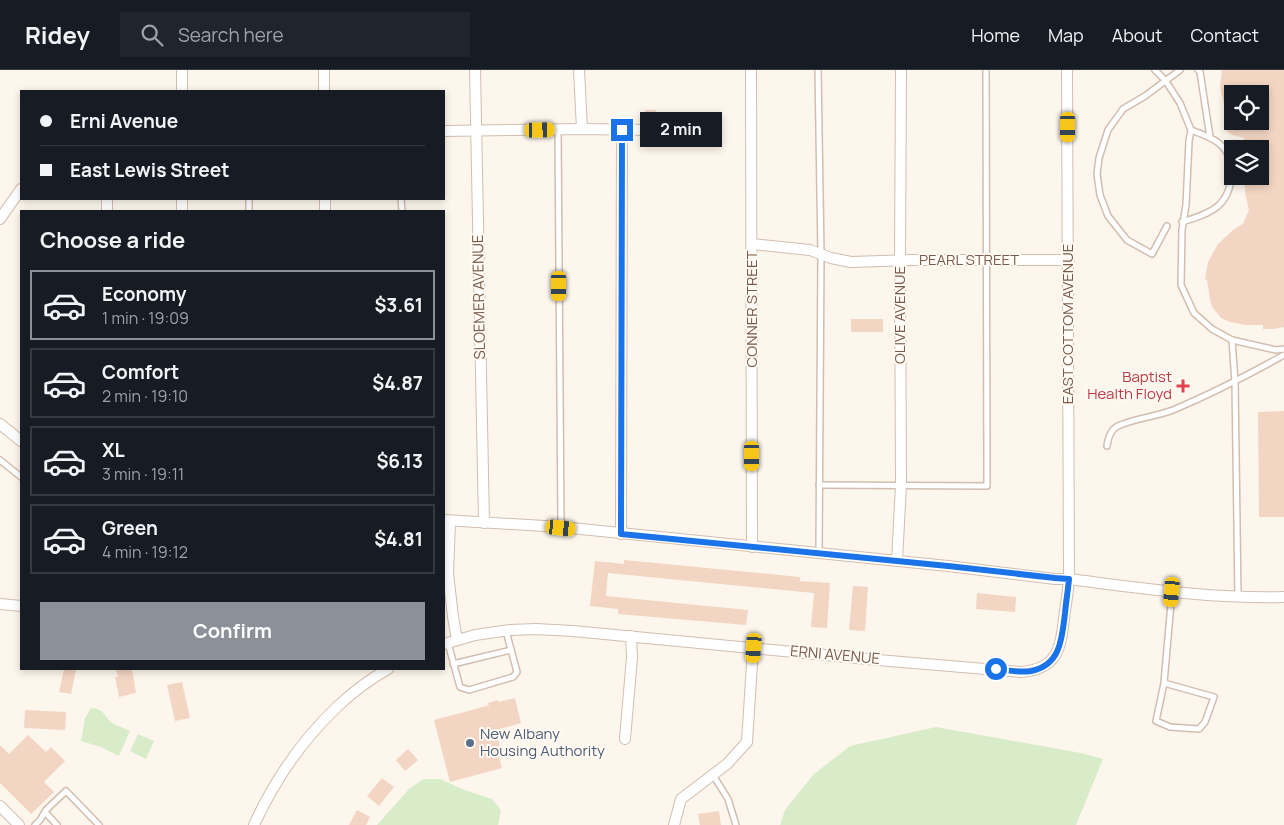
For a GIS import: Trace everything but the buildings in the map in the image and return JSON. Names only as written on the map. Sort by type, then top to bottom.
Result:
[{"type":"street","points":[[182,70],[182,90]]},
{"type":"street","points":[[324,70],[324,90]]},
{"type":"street","name":"SLOEMER AVENUE","points":[[475,70],[484,523]]},
{"type":"street","points":[[579,70],[582,129]]},
{"type":"street","name":"CONNER STREET","points":[[751,70],[752,547]]},
{"type":"street","name":"OLIVE AVENUE","points":[[897,561],[901,485],[901,70]]},
{"type":"street","name":"EAST COTTOM AVENUE","points":[[1067,70],[1069,579]]},
{"type":"street","points":[[621,534],[622,130]]},
{"type":"street","points":[[445,131],[652,130]]},
{"type":"street","points":[[0,219],[20,190]]},
{"type":"street","name":"PEARL STREET","points":[[752,244],[810,250],[831,258],[851,262],[1069,260]]},
{"type":"street","points":[[0,424],[20,440]]},
{"type":"street","points":[[450,642],[452,618],[448,573],[447,520],[561,528],[819,553],[1069,579],[1172,592],[1238,598],[1284,597]]},
{"type":"street","name":"ERNI AVENUE","points":[[450,642],[474,635],[506,631],[573,631],[1021,672],[1030,671],[1047,664],[1054,657],[1062,640],[1069,579]]},
{"type":"street","points":[[0,604],[20,606]]},
{"type":"street","points":[[625,739],[632,657],[631,636]]},
{"type":"street","points":[[674,825],[681,800],[727,764],[747,742],[754,648]]},
{"type":"street","points":[[254,825],[276,781],[314,730],[352,694],[387,670]]},
{"type":"street","points":[[0,806],[19,825]]},
{"type":"lane","points":[[818,70],[821,254],[819,553]]},
{"type":"lane","points":[[819,485],[987,486],[986,70]]},
{"type":"lane","points":[[1155,70],[1180,103],[1191,130],[1186,205],[1182,222],[1180,285],[1194,313],[1212,329],[1232,340],[1276,350],[1284,349]]},
{"type":"lane","points":[[1167,226],[1152,254],[1126,240],[1108,216],[1100,195],[1097,174],[1099,158],[1108,130],[1123,109],[1146,96],[1164,80],[1180,70]]},
{"type":"lane","points":[[1198,70],[1200,72],[1210,137]]},
{"type":"lane","points":[[558,130],[561,528]]},
{"type":"lane","points":[[1191,130],[1210,137],[1224,149]]},
{"type":"lane","points":[[1182,222],[1200,217],[1219,206],[1227,196],[1231,185]]},
{"type":"lane","points":[[1232,340],[1238,598]]},
{"type":"lane","points":[[1107,446],[1108,436],[1116,427],[1172,411],[1234,382],[1284,355]]},
{"type":"lane","points":[[0,460],[20,476]]},
{"type":"lane","points":[[1164,683],[1214,697],[1205,722],[1199,729],[1170,727],[1156,721],[1164,683],[1172,592]]},
{"type":"lane","points":[[450,642],[453,664],[460,687],[469,690],[513,678],[517,672],[506,631]]},
{"type":"lane","points":[[453,664],[511,650]]},
{"type":"lane","points":[[713,775],[728,800],[736,825]]},
{"type":"lane","points":[[35,825],[66,791],[99,825]]},
{"type":"lane","points":[[45,812],[57,825]]},
{"type":"green space","points":[[91,708],[101,711],[115,725],[130,731],[119,756],[101,747],[81,741],[85,718]]},
{"type":"green space","points":[[936,727],[1081,753],[1103,759],[1076,825],[780,825],[785,810],[813,775],[850,746]]},
{"type":"green space","points":[[138,734],[154,741],[146,759],[130,751]]},
{"type":"green space","points":[[424,779],[440,779],[492,799],[501,810],[498,825],[377,825],[410,788]]},
{"type":"place","name":"Baptist Health Floyd","points":[[1183,386]]},
{"type":"place","name":"New Albany Housing Authority","points":[[470,743]]},
{"type":"route","points":[[622,130],[621,534],[1069,579],[1062,640],[1054,657],[1047,664],[1030,671],[1021,672],[996,669]]}]
